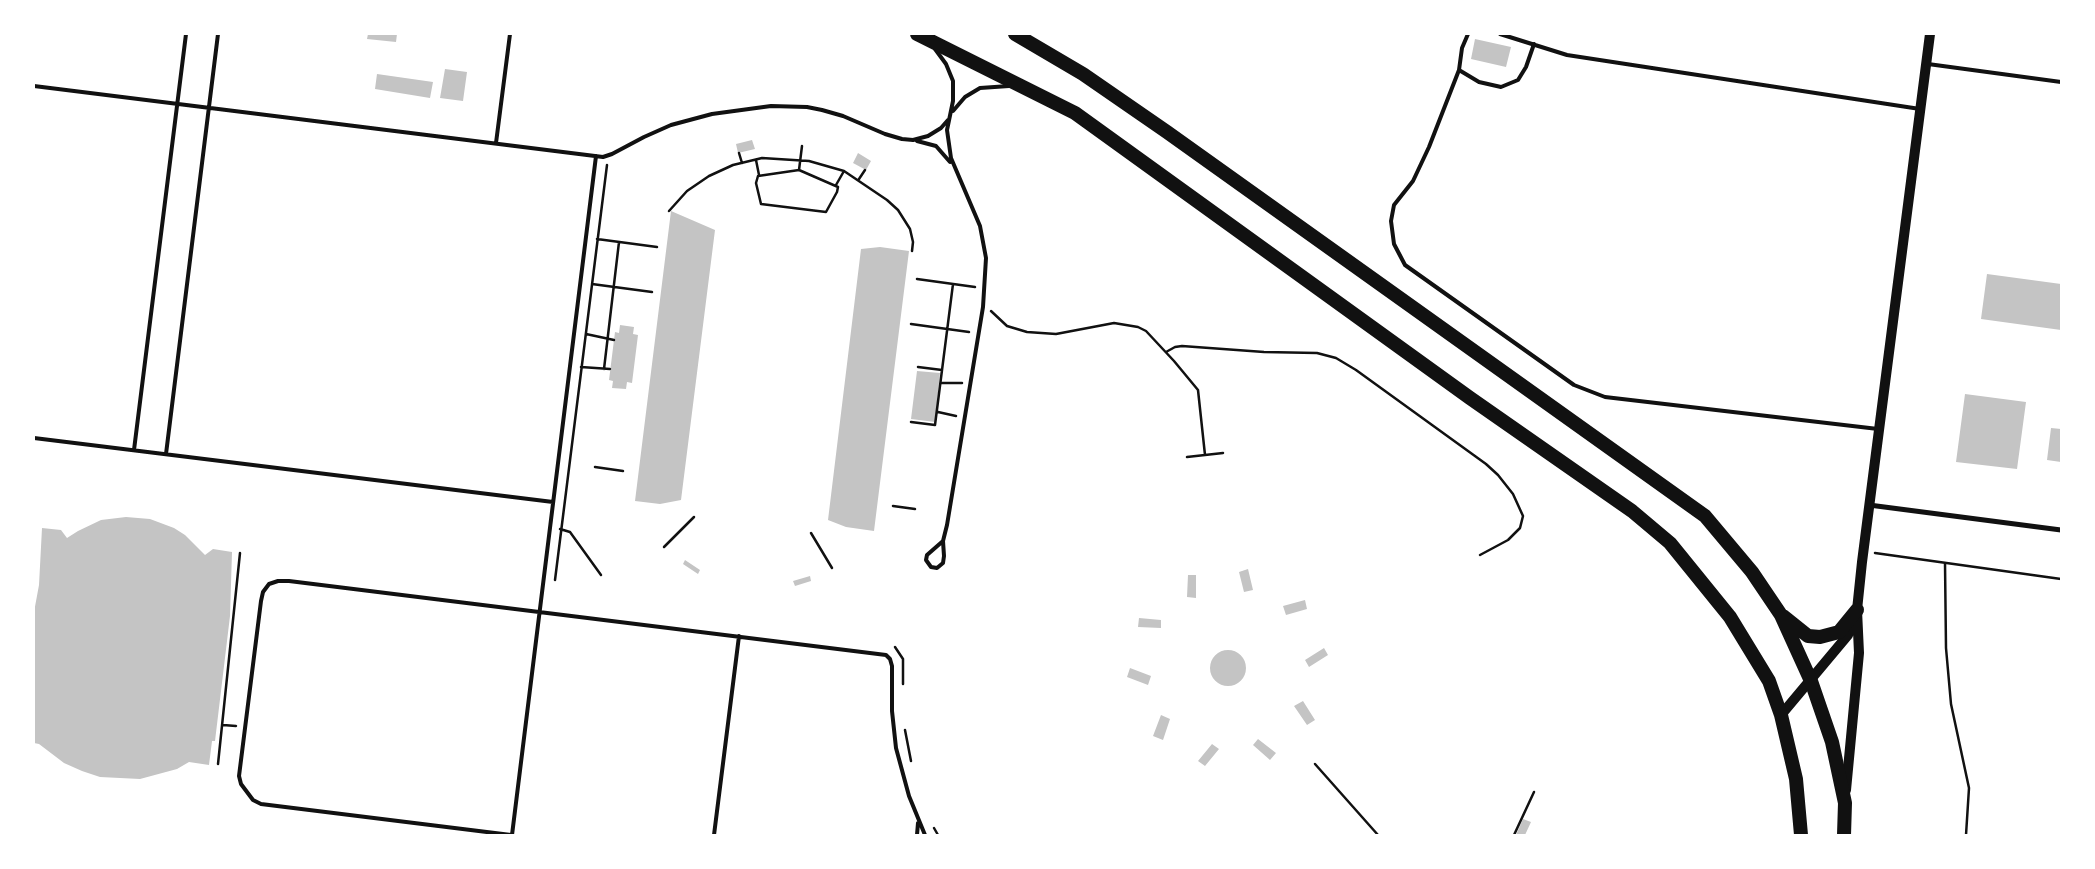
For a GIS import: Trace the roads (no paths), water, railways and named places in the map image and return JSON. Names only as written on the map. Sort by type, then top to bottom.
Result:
[{"type":"highway","points":[[1015,34],[1083,74],[1167,132],[1705,516],[1752,572],[1781,615],[1811,680],[1832,742],[1845,803],[1844,835]]},
{"type":"highway","points":[[922,36],[1075,113],[1470,398],[1632,511],[1670,543],[1730,617],[1769,681],[1781,715],[1796,779],[1801,835]]},
{"type":"highway","points":[[1781,615],[1808,636],[1820,637],[1839,632],[1857,610]]},
{"type":"main road","points":[[1845,803],[1859,653],[1857,610],[1868,505],[1930,34]]},
{"type":"main road","points":[[1781,715],[1820,667],[1832,657],[1848,635],[1857,610]]},
{"type":"street","points":[[1868,505],[2061,530]]},
{"type":"lane","points":[[134,450],[186,34]]},
{"type":"lane","points":[[166,454],[218,34]]},
{"type":"lane","points":[[496,143],[510,34]]},
{"type":"lane","points":[[1468,34],[1462,48],[1459,70],[1432,140],[1413,181],[1394,205],[1391,222],[1394,244],[1405,265],[1574,385],[1605,397],[1878,429]]},
{"type":"lane","points":[[1500,34],[1567,54],[1920,110]]},
{"type":"lane","points":[[922,36],[942,59],[950,73],[954,92],[948,120],[947,140],[952,166]]},
{"type":"lane","points":[[1459,70],[1479,82],[1501,87],[1518,80],[1526,67],[1534,44]]},
{"type":"lane","points":[[1926,64],[2061,82]]},
{"type":"lane","points":[[34,86],[596,156],[608,156],[670,125],[712,114],[771,106],[799,106],[822,110],[843,116],[895,138],[929,143],[936,146],[952,166],[980,226],[986,258],[983,307],[943,541],[943,564],[936,568],[931,567],[926,560],[927,555],[943,541]]},
{"type":"lane","points":[[951,113],[965,97],[980,88],[999,86],[1027,88]]},
{"type":"lane","points":[[913,140],[935,132],[948,120]]},
{"type":"lane","points":[[596,156],[553,502],[539,612],[511,835],[261,804],[253,800],[241,784],[239,776],[261,601],[263,592],[270,584],[278,581],[539,612],[739,636],[883,654],[888,657],[892,666],[892,711],[896,748],[908,796],[925,835]]},
{"type":"lane","points":[[34,438],[553,502]]},
{"type":"lane","points":[[714,835],[739,636]]},
{"type":"lane","points":[[917,835],[918,822]]}]
